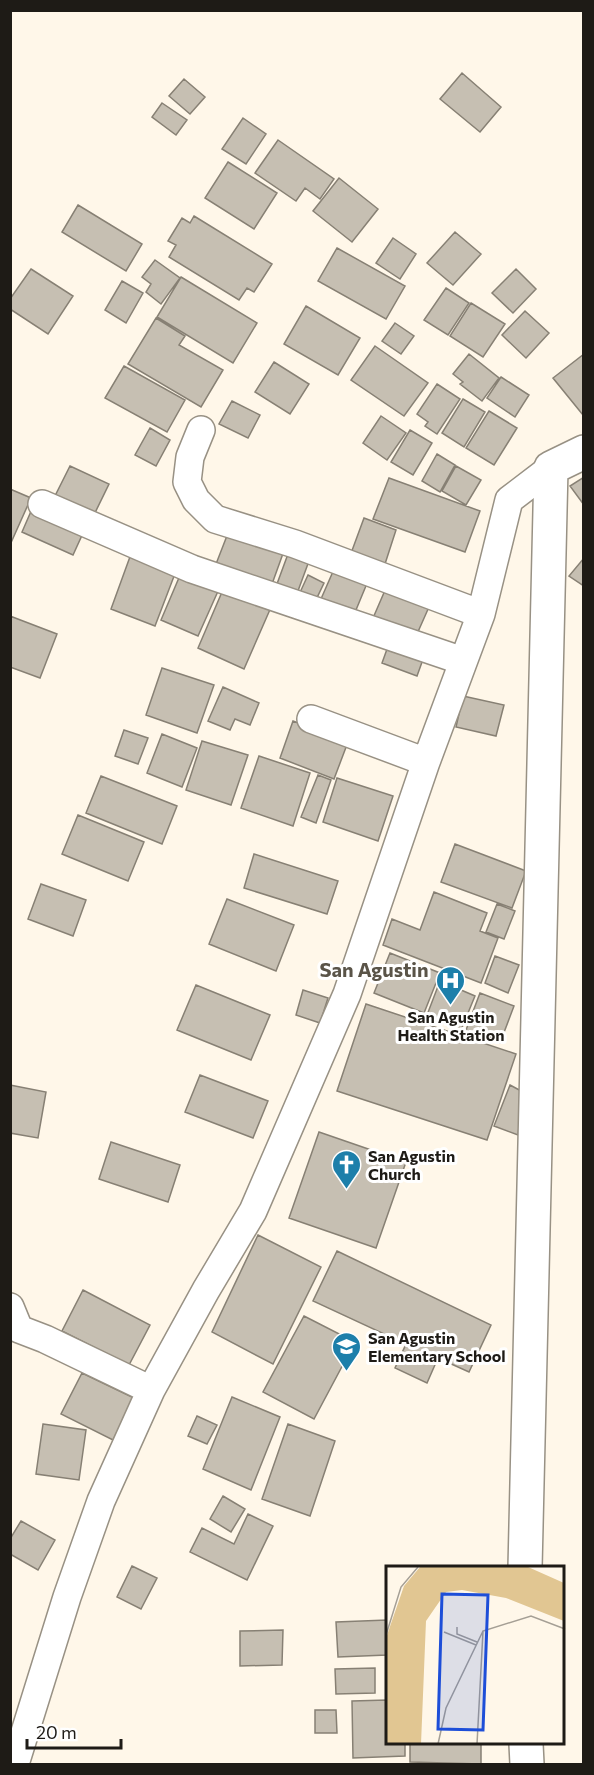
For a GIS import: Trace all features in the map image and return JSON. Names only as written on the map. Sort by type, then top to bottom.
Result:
[{"type":"main road","points":[[525,1566],[551,468],[584,452]]},
{"type":"main road","points":[[526,1745],[527,1764]]},
{"type":"street","points":[[201,430],[190,457],[187,482],[196,500],[215,519],[295,544],[481,614]]},
{"type":"street","points":[[15,1764],[67,1597],[101,1501],[151,1390],[258,1200],[347,994],[426,762],[481,614],[509,500],[551,468]]},
{"type":"street","points":[[42,504],[192,569],[463,661]]},
{"type":"street","points":[[310,719],[426,762]]},
{"type":"street","points":[[10,1307],[19,1329],[45,1339],[151,1390]]},
{"type":"building","points":[[462,73],[501,107],[480,132],[440,99]]},
{"type":"building","points":[[184,79],[205,97],[190,114],[169,96]]},
{"type":"building","points":[[162,103],[187,120],[176,135],[152,117]]},
{"type":"building","points":[[243,118],[266,134],[246,164],[222,149]]},
{"type":"building","points":[[278,140],[334,179],[320,199],[305,188],[296,201],[255,173]]},
{"type":"building","points":[[228,162],[277,193],[254,229],[205,198]]},
{"type":"building","points":[[339,178],[378,209],[352,242],[313,211]]},
{"type":"building","points":[[78,205],[142,244],[126,271],[62,232]]},
{"type":"building","points":[[194,216],[272,264],[254,292],[247,288],[239,300],[169,257],[176,245],[168,241],[182,218],[190,223]]},
{"type":"building","points":[[455,232],[481,254],[453,285],[427,263]]},
{"type":"building","points":[[393,238],[416,254],[400,279],[376,263]]},
{"type":"building","points":[[337,248],[405,286],[386,319],[318,281]]},
{"type":"building","points":[[155,260],[180,278],[161,304],[146,292],[151,284],[142,277]]},
{"type":"building","points":[[31,269],[73,296],[48,334],[10,309],[10,299]]},
{"type":"building","points":[[516,269],[536,289],[513,313],[492,293]]},
{"type":"building","points":[[181,277],[257,323],[233,363],[157,317]]},
{"type":"building","points":[[122,281],[143,293],[126,323],[105,310]]},
{"type":"building","points":[[446,288],[469,303],[448,335],[424,320]]},
{"type":"building","points":[[471,303],[505,324],[483,357],[450,336]]},
{"type":"building","points":[[306,306],[360,338],[338,375],[284,344]]},
{"type":"building","points":[[525,311],[549,333],[526,358],[502,335]]},
{"type":"building","points":[[156,318],[185,336],[179,345],[223,370],[201,407],[128,364]]},
{"type":"building","points":[[395,323],[414,336],[401,354],[382,341]]},
{"type":"building","points":[[375,346],[428,383],[404,416],[351,380]]},
{"type":"building","points":[[469,354],[499,378],[482,401],[460,384],[463,382],[453,374]]},
{"type":"building","points":[[584,354],[584,415],[583,415],[553,378]]},
{"type":"building","points":[[274,362],[309,384],[290,414],[255,392]]},
{"type":"building","points":[[124,366],[185,400],[167,432],[105,398]]},
{"type":"building","points":[[501,377],[529,395],[515,417],[487,398]]},
{"type":"building","points":[[437,384],[460,399],[437,434],[425,426],[428,422],[417,414]]},
{"type":"building","points":[[463,399],[485,412],[464,447],[442,433]]},
{"type":"building","points":[[232,401],[260,415],[248,438],[219,424]]},
{"type":"building","points":[[489,411],[517,428],[494,465],[466,448]]},
{"type":"building","points":[[381,416],[406,433],[387,460],[363,443]]},
{"type":"building","points":[[150,428],[170,440],[156,466],[135,455]]},
{"type":"building","points":[[410,430],[432,443],[413,475],[391,462]]},
{"type":"building","points":[[437,454],[455,465],[440,492],[422,481]]},
{"type":"building","points":[[70,466],[109,484],[92,519],[53,500]]},
{"type":"building","points":[[456,466],[481,480],[466,505],[442,491]]},
{"type":"building","points":[[584,477],[584,505],[570,486]]},
{"type":"building","points":[[389,478],[480,511],[465,552],[373,519]]},
{"type":"building","points":[[10,489],[31,498],[10,545]]},
{"type":"building","points":[[32,509],[83,533],[73,555],[22,532]]},
{"type":"building","points":[[364,518],[396,530],[384,567],[350,556]]},
{"type":"building","points":[[230,528],[285,548],[272,584],[216,564]]},
{"type":"building","points":[[131,554],[176,571],[155,626],[111,609]]},
{"type":"building","points":[[288,554],[309,561],[295,599],[274,592]]},
{"type":"building","points":[[584,558],[584,586],[569,576]]},
{"type":"building","points":[[335,567],[368,581],[351,622],[317,608]]},
{"type":"building","points":[[181,573],[219,589],[198,636],[161,620]]},
{"type":"building","points":[[308,575],[324,583],[313,606],[297,599]]},
{"type":"building","points":[[225,585],[272,605],[244,669],[198,648]]},
{"type":"building","points":[[386,588],[429,607],[413,643],[370,625]]},
{"type":"building","points":[[10,616],[57,634],[40,678],[10,667]]},
{"type":"building","points":[[391,638],[426,651],[417,676],[382,663]]},
{"type":"building","points":[[162,668],[214,685],[197,733],[146,715]]},
{"type":"building","points":[[223,687],[259,703],[250,725],[235,719],[230,730],[208,721]]},
{"type":"building","points":[[463,696],[504,705],[496,736],[456,727]]},
{"type":"building","points":[[293,721],[348,742],[334,779],[280,758]]},
{"type":"building","points":[[124,730],[148,738],[138,764],[115,756]]},
{"type":"building","points":[[162,734],[197,748],[182,787],[147,773]]},
{"type":"building","points":[[202,741],[248,755],[231,805],[186,790]]},
{"type":"building","points":[[259,756],[310,773],[293,826],[241,808]]},
{"type":"building","points":[[318,775],[331,780],[316,823],[301,817]]},
{"type":"building","points":[[101,776],[177,806],[162,844],[86,813]]},
{"type":"building","points":[[337,778],[393,796],[378,841],[323,822]]},
{"type":"building","points":[[78,815],[144,842],[128,881],[62,854]]},
{"type":"building","points":[[455,844],[526,871],[512,908],[441,882]]},
{"type":"building","points":[[254,854],[338,881],[327,914],[244,888]]},
{"type":"building","points":[[41,884],[86,900],[73,936],[28,919]]},
{"type":"building","points":[[434,892],[487,913],[480,931],[498,938],[481,983],[383,945],[392,919],[420,930]]},
{"type":"building","points":[[227,899],[294,925],[276,971],[209,944]]},
{"type":"building","points":[[497,904],[515,911],[504,939],[486,932]]},
{"type":"building","points":[[390,953],[440,973],[424,1013],[374,993]]},
{"type":"building","points":[[495,956],[519,965],[508,993],[485,983]]},
{"type":"building","name":"San Agustin Health Station","points":[[440,981],[475,996],[461,1030],[427,1015]]},
{"type":"building","points":[[196,985],[270,1015],[251,1060],[177,1030]]},
{"type":"building","points":[[303,990],[328,998],[320,1023],[296,1015]]},
{"type":"building","points":[[480,993],[514,1006],[500,1043],[466,1030]]},
{"type":"building","points":[[366,1004],[516,1054],[487,1140],[337,1091]]},
{"type":"building","points":[[200,1075],[268,1101],[253,1138],[185,1112]]},
{"type":"building","points":[[10,1085],[46,1092],[38,1138],[10,1133]]},
{"type":"building","points":[[510,1085],[523,1092],[518,1135],[494,1126]]},
{"type":"building","name":"San Agustin Church","points":[[319,1132],[406,1162],[376,1248],[289,1218]]},
{"type":"building","points":[[111,1142],[180,1165],[168,1202],[99,1179]]},
{"type":"building","points":[[258,1235],[321,1267],[273,1364],[212,1332]]},
{"type":"building","points":[[337,1251],[491,1325],[469,1372],[438,1358],[427,1383],[395,1368],[406,1344],[313,1301]]},
{"type":"building","points":[[83,1290],[150,1325],[129,1365],[62,1331]]},
{"type":"building","points":[[304,1316],[355,1342],[314,1419],[263,1392]]},
{"type":"building","points":[[82,1373],[134,1398],[113,1440],[61,1414]]},
{"type":"building","points":[[232,1397],[280,1417],[251,1490],[203,1469]]},
{"type":"building","points":[[197,1416],[217,1425],[207,1444],[188,1436]]},
{"type":"building","points":[[43,1424],[86,1430],[79,1480],[36,1474]]},
{"type":"building","points":[[288,1424],[335,1441],[310,1516],[262,1499]]},
{"type":"building","points":[[223,1496],[245,1509],[231,1532],[210,1519]]},
{"type":"building","points":[[248,1514],[273,1526],[247,1580],[190,1552],[202,1528],[234,1544]]},
{"type":"building","points":[[21,1521],[55,1540],[38,1570],[10,1554],[10,1539]]},
{"type":"building","points":[[132,1566],[157,1578],[141,1609],[117,1597]]},
{"type":"building","points":[[386,1620],[386,1655],[338,1657],[336,1622]]},
{"type":"building","points":[[283,1630],[282,1665],[240,1666],[240,1631]]},
{"type":"building","points":[[375,1668],[375,1693],[336,1694],[335,1669]]},
{"type":"building","points":[[386,1700],[386,1745],[405,1745],[405,1756],[353,1758],[352,1701]]},
{"type":"building","points":[[315,1710],[336,1710],[337,1733],[315,1733]]},
{"type":"building","points":[[410,1745],[481,1745],[481,1764],[410,1762]]},
{"type":"place","name":"San Agustin Health Station","points":[[451,1006]]},
{"type":"place","name":"San Agustin Church","points":[[347,1190]]},
{"type":"place","name":"San Agustin Elementary School","points":[[347,1372]]},
{"type":"district","name":"San Agustin","points":[[374,969]]}]
